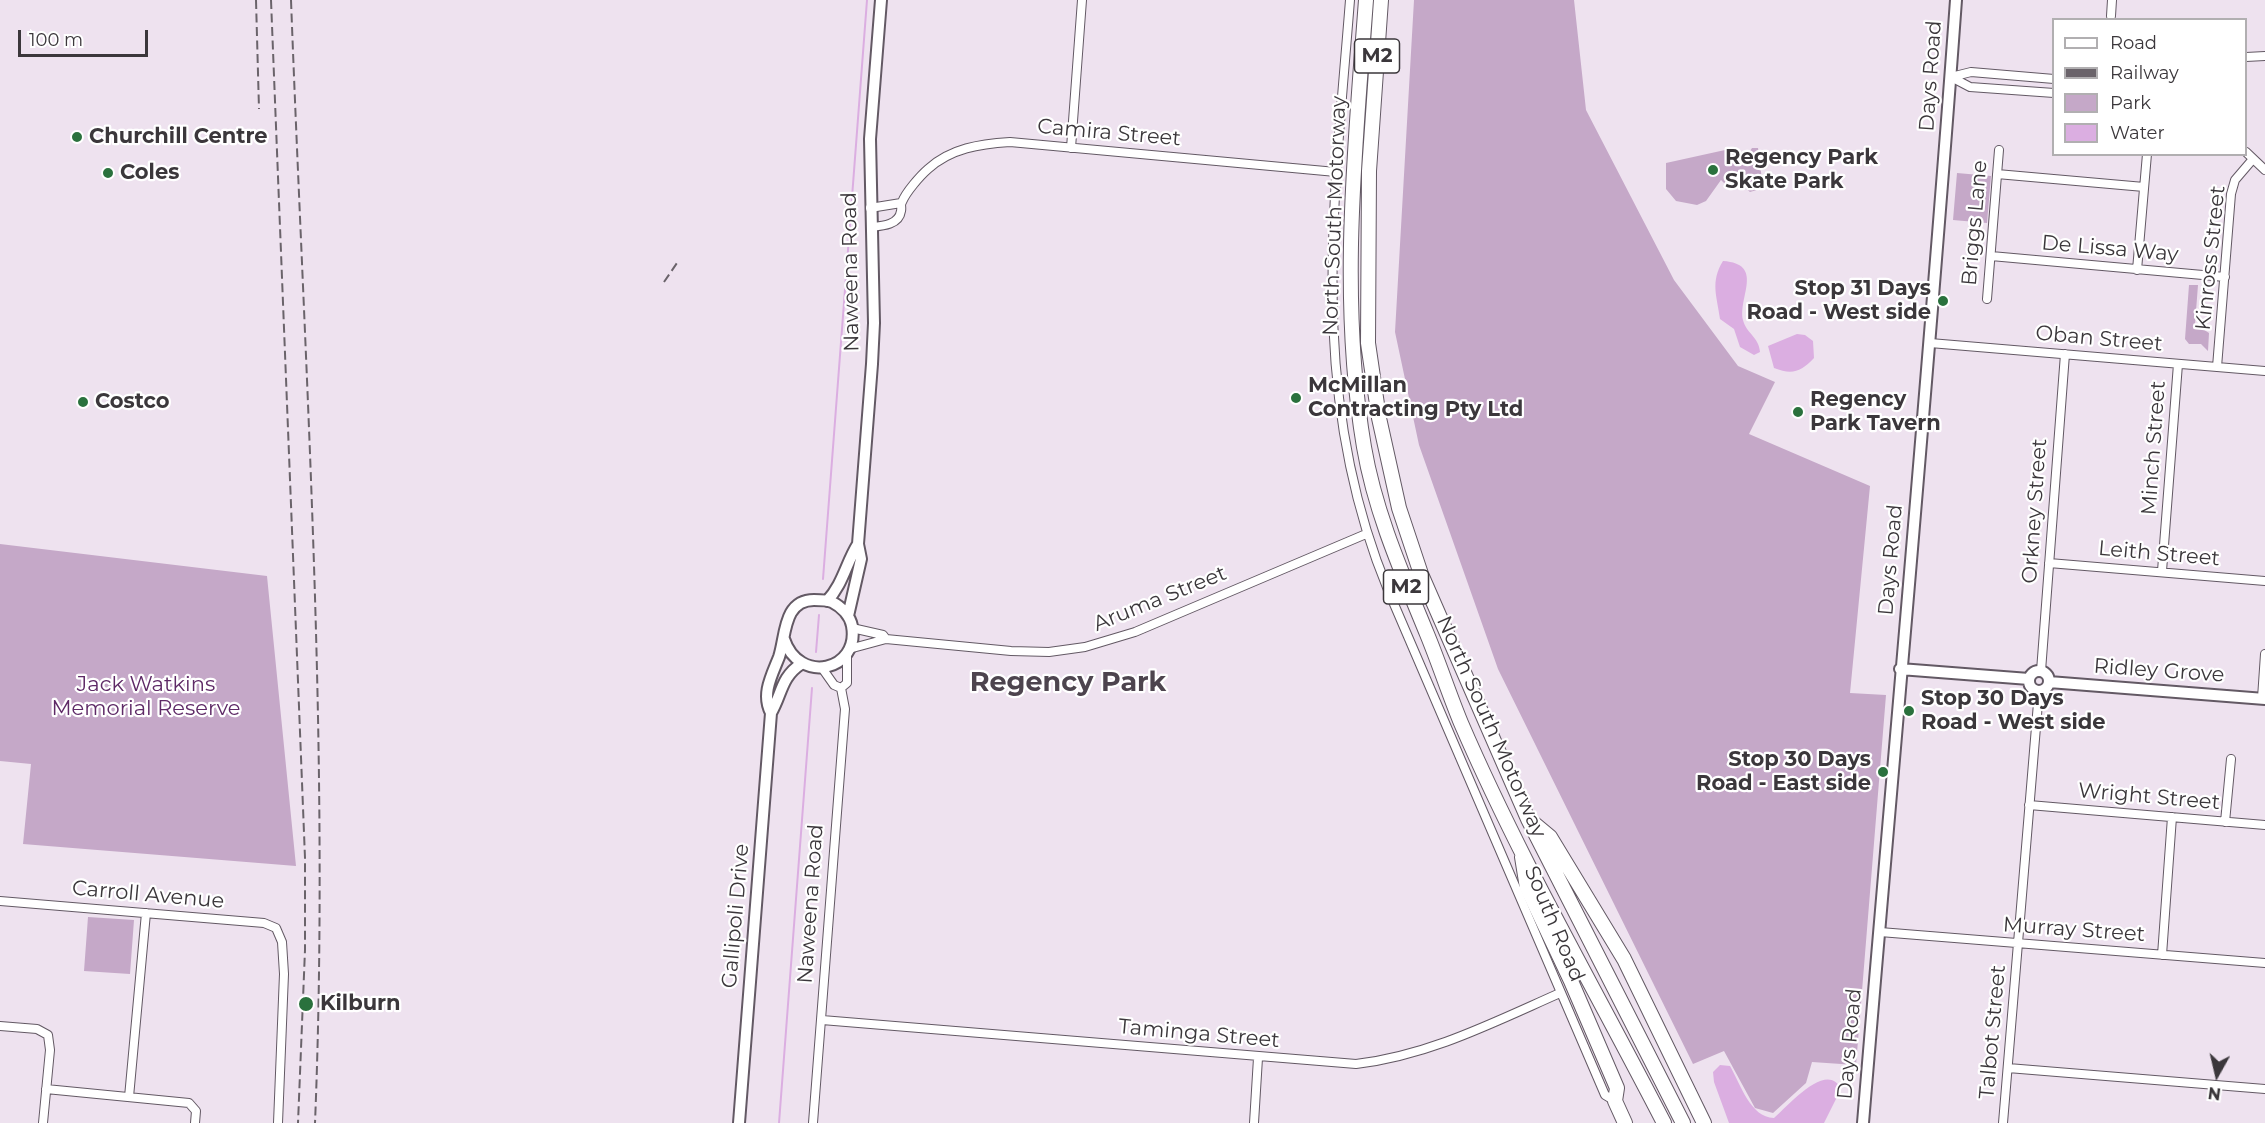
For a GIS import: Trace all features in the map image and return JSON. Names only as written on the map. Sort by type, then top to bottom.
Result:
[{"type":"highway","name":"North South Motorway","points":[[1366,0],[1353,172],[1349,279],[1352,367],[1364,450],[1400,573],[1461,723],[1520,846],[1664,1123]]},
{"type":"highway","name":"North South Motorway","points":[[1381,0],[1369,171],[1368,343],[1379,418],[1399,508],[1421,574],[1528,819],[1683,1123]]},
{"type":"highway","points":[[1528,819],[1550,837],[1623,959],[1704,1123]]},
{"type":"highway","points":[[1520,846],[1527,888],[1571,981],[1617,1088],[1615,1101]]},
{"type":"highway","name":"South Road","points":[[1615,1101],[1625,1123]]},
{"type":"street","name":"Naweena Road","points":[[848,616],[861,559],[858,544],[874,323],[870,139],[881,0]]},
{"type":"street","points":[[1071,148],[1082,0]]},
{"type":"street","name":"South Road","points":[[1350,0],[1336,172],[1332,271],[1334,363],[1346,453],[1366,534],[1451,741],[1605,1095],[1615,1101]]},
{"type":"street","name":"Days Road","points":[[1863,1123],[1900,669],[1930,343],[1956,0]]},
{"type":"street","points":[[2111,16],[2112,0]]},
{"type":"street","points":[[2247,57],[2265,56]]},
{"type":"street","points":[[1951,77],[1971,72],[2052,79]]},
{"type":"street","points":[[1994,88],[1994,79],[1997,74]]},
{"type":"street","points":[[1951,77],[1970,87],[2052,93]]},
{"type":"street","name":"Camira Street","points":[[871,227],[893,222],[901,213],[901,202],[927,170],[959,150],[983,144],[1010,142],[1336,172]]},
{"type":"street","name":"Briggs Lane","points":[[1987,299],[1999,150]]},
{"type":"street","points":[[2247,153],[2265,170]]},
{"type":"street","points":[[2137,270],[2147,156]]},
{"type":"street","name":"Kinross Street","points":[[2217,367],[2231,194],[2235,180],[2253,159]]},
{"type":"street","points":[[1997,174],[2144,187]]},
{"type":"street","points":[[870,208],[901,202]]},
{"type":"street","name":"De Lissa Way","points":[[1991,256],[2225,277]]},
{"type":"street","name":"Oban Street","points":[[1930,343],[2265,371]]},
{"type":"street","name":"Orkney Street","points":[[2041,671],[2066,354]]},
{"type":"street","name":"Minch Street","points":[[2162,571],[2178,364]]},
{"type":"street","name":"Aruma Street","points":[[848,651],[886,639],[1011,651],[1049,652],[1085,647],[1135,632],[1366,534]]},
{"type":"street","name":"Naweena Road","points":[[826,601],[839,586],[849,558],[858,544]]},
{"type":"street","name":"Leith Street","points":[[2049,563],[2265,581]]},
{"type":"street","points":[[810,600],[826,601],[841,608],[848,616],[852,628],[848,651],[832,666],[822,668],[801,664],[787,649],[784,629],[792,610],[810,600]]},
{"type":"street","name":"Aruma Street","points":[[852,628],[883,635],[886,639]]},
{"type":"street","name":"Gallipoli Drive","points":[[771,713],[766,703],[769,684],[784,639]]},
{"type":"street","name":"Naweena Road","points":[[813,1123],[845,709],[841,688],[847,683],[848,651]]},
{"type":"street","points":[[2263,698],[2265,654]]},
{"type":"street","name":"Gallipoli Drive","points":[[739,1123],[771,713],[783,681],[801,664]]},
{"type":"street","points":[[822,668],[834,685],[841,688]]},
{"type":"street","points":[[1900,669],[2029,679]]},
{"type":"street","points":[[2041,671],[2046,673],[2049,682],[2045,689],[2039,691],[2031,688],[2029,679],[2032,674],[2041,671]]},
{"type":"street","name":"Ridley Grove","points":[[2049,682],[2263,698]]},
{"type":"street","points":[[2018,944],[2039,691]]},
{"type":"street","points":[[2226,822],[2231,759]]},
{"type":"street","name":"Wright Street","points":[[2029,805],[2265,825]]},
{"type":"street","points":[[2162,955],[2172,817]]},
{"type":"street","name":"Carroll Avenue","points":[[0,901],[264,923],[276,928],[282,942],[284,974],[278,1123]]},
{"type":"street","points":[[129,1097],[146,914]]},
{"type":"street","name":"Murray Street","points":[[1880,932],[2265,963]]},
{"type":"street","name":"Talbot Street","points":[[2003,1123],[2018,944]]},
{"type":"street","name":"Taminga Street","points":[[822,1020],[1258,1058],[1356,1064],[1395,1059],[1430,1049],[1560,993]]},
{"type":"street","points":[[0,1026],[38,1029],[48,1035],[50,1050],[43,1123]]},
{"type":"street","points":[[1254,1123],[1258,1058]]},
{"type":"street","points":[[2008,1068],[2265,1089]]},
{"type":"street","points":[[46,1089],[189,1103],[196,1111],[195,1123]]},
{"type":"green space","points":[[1414,0],[1574,0],[1586,110],[1674,280],[1738,366],[1775,382],[1749,434],[1870,486],[1850,693],[1886,695],[1856,1065],[1812,1062],[1806,1083],[1773,1113],[1755,1108],[1724,1051],[1693,1064],[1498,669],[1419,445],[1395,332]]},
{"type":"green space","name":"Regency Park Skate Park","points":[[1752,148],[1758,148],[1763,188],[1750,192],[1744,187],[1729,188],[1721,180],[1706,201],[1697,205],[1676,201],[1666,189],[1666,163],[1725,150],[1748,154]]},
{"type":"green space","points":[[1957,173],[1991,176],[1987,223],[1953,220]]},
{"type":"green space","points":[[2189,285],[2198,285],[2195,324],[2209,333],[2208,351],[2201,344],[2189,344],[2185,339]]},
{"type":"green space","name":"Jack Watkins Memorial Reserve","points":[[0,544],[267,576],[296,866],[23,844],[31,764],[0,761]]},
{"type":"green space","points":[[88,917],[134,920],[130,974],[84,971]]},
{"type":"water","points":[[1723,261],[1736,263],[1743,268],[1746,275],[1747,283],[1742,311],[1743,320],[1759,347],[1760,352],[1754,355],[1740,347],[1734,329],[1720,319],[1716,283]]},
{"type":"water","points":[[1797,334],[1805,335],[1813,341],[1814,358],[1796,371],[1774,368],[1768,346]]},
{"type":"water","points":[[1720,1065],[1730,1066],[1752,1106],[1766,1116],[1774,1118],[1817,1082],[1835,1081],[1841,1089],[1824,1123],[1729,1123],[1714,1082],[1713,1072]]},
{"type":"waterway","points":[[823,579],[867,0]]},
{"type":"waterway","points":[[816,652],[819,615]]},
{"type":"waterway","points":[[779,1123],[812,688]]},
{"type":"railway","points":[[256,0],[259,109]]},
{"type":"railway","points":[[271,0],[305,858],[305,950],[298,1123]]},
{"type":"railway","points":[[291,0],[309,421],[318,702],[319,983],[315,1123]]},
{"type":"railway","points":[[664,282],[677,263]]},
{"type":"place","name":"Churchill Centre","points":[[77,137]]},
{"type":"place","name":"Regency Park Skate Park","points":[[1713,170]]},
{"type":"place","name":"Coles","points":[[108,173]]},
{"type":"place","name":"Stop 31 Days Road - West side","points":[[1943,301]]},
{"type":"place","name":"McMillan Contracting Pty Ltd","points":[[1296,398]]},
{"type":"place","name":"Costco","points":[[83,402]]},
{"type":"place","name":"Regency Park Tavern","points":[[1798,412]]},
{"type":"place","name":"Stop 30 Days Road - West side","points":[[1909,711]]},
{"type":"place","name":"Stop 30 Days Road - East side","points":[[1883,772]]},
{"type":"place","name":"Kilburn","points":[[306,1004]]},
{"type":"district","name":"Regency Park","points":[[1068,683]]}]
